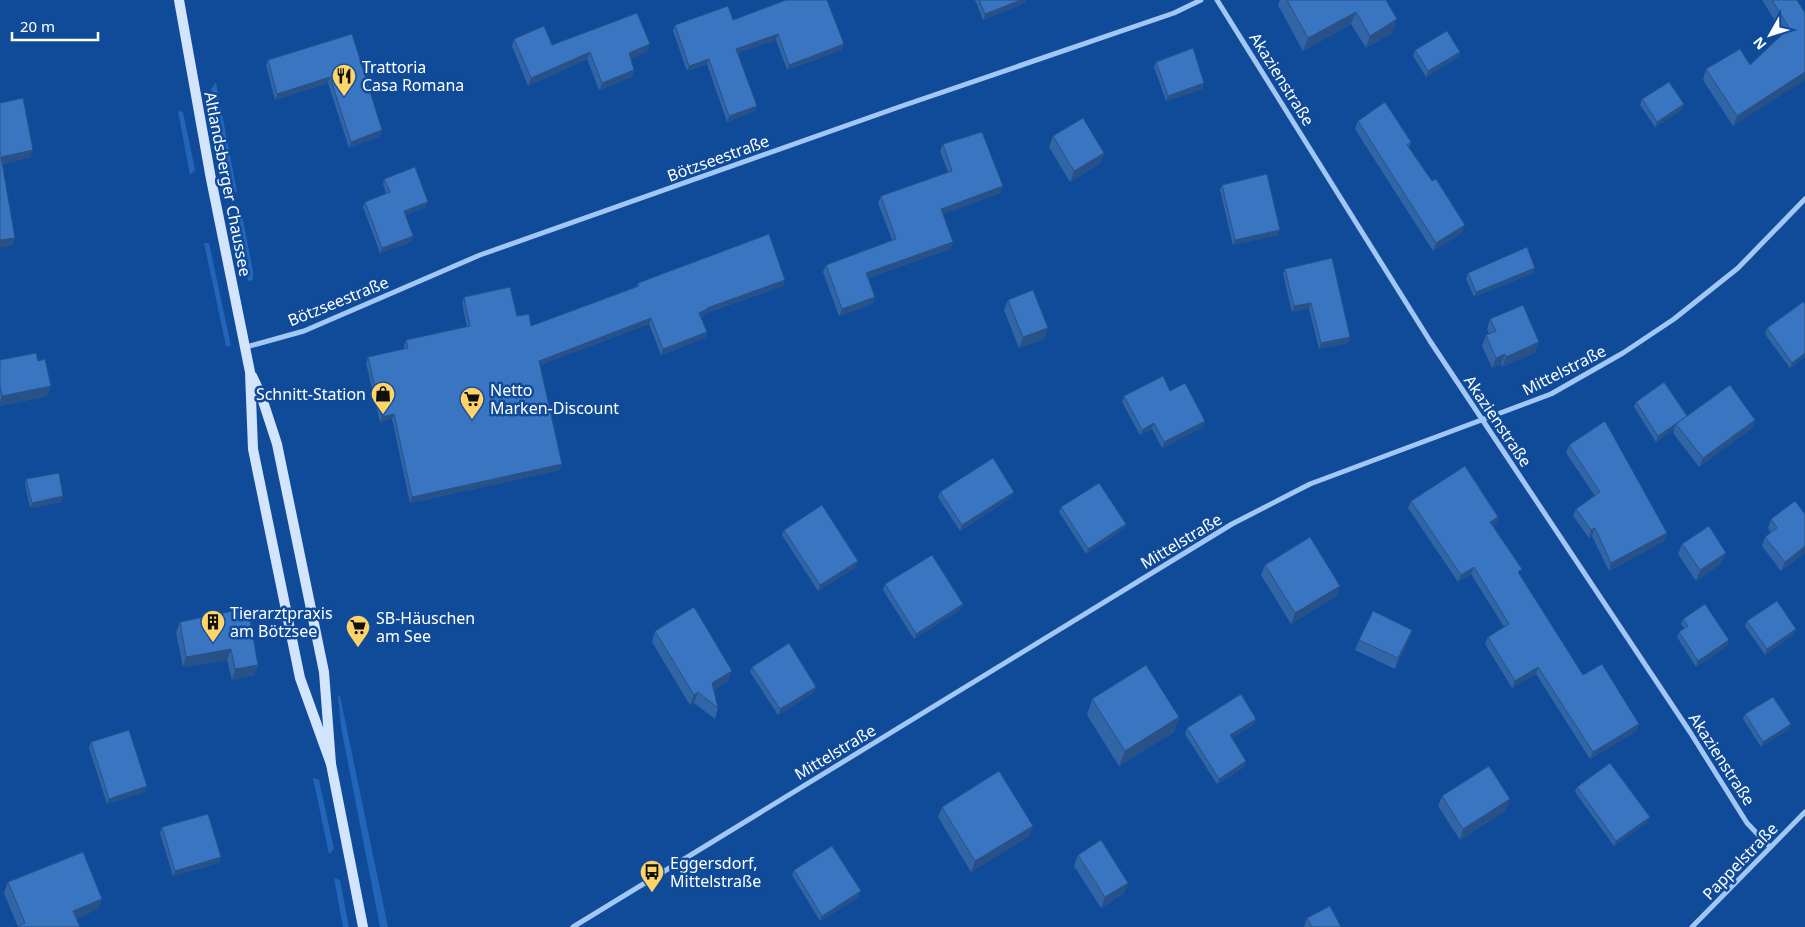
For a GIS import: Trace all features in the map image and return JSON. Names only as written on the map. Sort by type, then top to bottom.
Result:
[{"type":"main road","name":"Altlandsberger Chaussee","points":[[179,0],[215,198],[246,347],[250,372],[253,449],[300,678],[331,764]]},
{"type":"main road","name":"Altlandsberger Chaussee","points":[[250,372],[261,394],[277,444],[309,597],[324,672],[331,764],[363,927]]},
{"type":"street","name":"Bötzseestraße","points":[[246,347],[304,331],[480,255],[899,107],[1165,16],[1201,0]]},
{"type":"street","name":"Akazienstraße","points":[[1217,0],[1430,341],[1690,732],[1748,823],[1770,847]]},
{"type":"street","name":"Mittelstraße","points":[[573,927],[1232,524],[1310,484],[1551,394],[1623,353],[1674,319],[1738,268],[1805,199]]},
{"type":"street","name":"Pappelstraße","points":[[1692,927],[1805,812]]},
{"type":"shaded area","points":[[216,82],[237,192],[231,191],[211,89]]},
{"type":"shaded area","points":[[178,111],[183,112],[195,170],[190,175]]},
{"type":"shaded area","points":[[241,210],[253,271],[253,280],[248,281],[235,215]]},
{"type":"shaded area","points":[[204,243],[209,243],[231,346],[226,346]]},
{"type":"shaded area","points":[[338,696],[340,696],[388,927],[380,927],[341,727]]},
{"type":"shaded area","points":[[313,778],[319,780],[334,849],[329,854]]},
{"type":"shaded area","points":[[334,878],[340,880],[349,927],[343,927]]},
{"type":"building","points":[[786,0],[827,0],[844,44],[789,65],[778,34],[736,49],[757,106],[729,116],[709,59],[689,66],[675,25],[728,6],[733,20]]},
{"type":"building","points":[[979,0],[1021,0],[985,14]]},
{"type":"building","points":[[1287,0],[1386,0],[1397,19],[1370,36],[1356,12],[1308,38]]},
{"type":"building","points":[[1772,0],[1797,0],[1805,13],[1805,72],[1737,116],[1706,69],[1740,49],[1750,65],[1789,28]]},
{"type":"building","points":[[637,13],[650,44],[629,53],[634,70],[602,83],[590,52],[531,78],[514,39],[544,26],[552,45]]},
{"type":"building","points":[[1447,31],[1460,52],[1428,71],[1415,50]]},
{"type":"building","points":[[352,34],[382,130],[351,142],[330,77],[277,94],[268,60]]},
{"type":"building","points":[[1193,48],[1204,83],[1168,96],[1156,62]]},
{"type":"building","points":[[1669,82],[1684,104],[1657,122],[1642,99]]},
{"type":"building","points":[[23,98],[33,150],[1,157],[15,238],[0,240],[0,103]]},
{"type":"building","points":[[1385,102],[1411,142],[1407,145],[1432,181],[1436,179],[1465,225],[1436,243],[1358,121]]},
{"type":"building","points":[[1083,118],[1104,153],[1074,171],[1053,136]]},
{"type":"building","points":[[982,132],[1003,186],[941,209],[953,242],[866,273],[875,297],[842,309],[826,265],[896,239],[881,196],[952,171],[943,144]]},
{"type":"building","points":[[415,167],[428,202],[404,211],[413,236],[382,248],[365,202],[390,192],[384,179]]},
{"type":"building","points":[[1267,174],[1280,230],[1235,240],[1222,185]]},
{"type":"building","points":[[769,234],[785,280],[707,308],[699,313],[707,332],[663,349],[651,318],[539,361],[562,464],[412,497],[394,414],[382,417],[368,357],[408,348],[406,340],[470,326],[464,297],[510,287],[517,316],[529,314],[531,326],[639,286],[638,283]]},
{"type":"building","points":[[1527,247],[1535,268],[1476,292],[1468,273]]},
{"type":"building","points":[[1332,258],[1350,337],[1321,343],[1311,303],[1294,306],[1285,269]]},
{"type":"building","points":[[1033,290],[1048,328],[1023,337],[1008,300]]},
{"type":"building","points":[[1803,302],[1805,304],[1805,353],[1792,363],[1767,328]]},
{"type":"building","points":[[1523,305],[1539,342],[1506,357],[1505,354],[1496,358],[1486,335],[1496,331],[1490,319]]},
{"type":"building","points":[[36,353],[38,361],[45,359],[51,386],[2,396],[0,360]]},
{"type":"building","points":[[1163,376],[1170,391],[1185,383],[1205,421],[1164,442],[1154,423],[1142,430],[1124,396]]},
{"type":"building","points":[[1664,382],[1687,416],[1658,436],[1636,402]]},
{"type":"building","points":[[1730,385],[1755,420],[1703,458],[1676,424]]},
{"type":"building","points":[[1605,421],[1667,533],[1611,563],[1595,528],[1591,530],[1576,509],[1600,492],[1569,445]]},
{"type":"building","points":[[993,458],[1014,492],[962,525],[940,492]]},
{"type":"building","points":[[1465,466],[1498,517],[1490,522],[1522,569],[1518,572],[1583,675],[1602,664],[1639,724],[1593,752],[1538,667],[1515,681],[1488,637],[1509,624],[1474,567],[1461,575],[1411,501]]},
{"type":"building","points":[[59,473],[63,496],[32,503],[26,479]]},
{"type":"building","points":[[1099,483],[1126,524],[1088,549],[1061,507]]},
{"type":"building","points":[[1795,501],[1805,514],[1805,546],[1785,562],[1765,537],[1777,528],[1771,519]]},
{"type":"building","points":[[822,505],[858,561],[820,585],[784,530]]},
{"type":"building","points":[[1709,526],[1726,553],[1700,570],[1682,544]]},
{"type":"building","points":[[1310,537],[1340,586],[1295,613],[1265,565]]},
{"type":"building","points":[[932,555],[963,604],[916,634],[885,584]]},
{"type":"building","points":[[1777,601],[1796,629],[1767,649],[1747,621]]},
{"type":"building","points":[[1705,604],[1729,640],[1698,661],[1679,632],[1688,626],[1683,619]]},
{"type":"building","points":[[694,607],[732,671],[712,683],[718,708],[698,692],[694,695],[655,631]]},
{"type":"building","name":"Tierarztpraxis am Bötzsee","points":[[248,608],[258,665],[235,669],[231,649],[186,657],[180,622]]},
{"type":"building","points":[[1373,611],[1412,630],[1398,658],[1359,640]]},
{"type":"building","points":[[789,643],[816,687],[780,709],[752,667]]},
{"type":"building","points":[[1146,665],[1179,717],[1125,751],[1092,699]]},
{"type":"building","points":[[1241,694],[1256,719],[1230,735],[1246,761],[1219,779],[1187,728]]},
{"type":"building","points":[[1773,697],[1791,724],[1763,742],[1745,714]]},
{"type":"building","points":[[129,730],[147,786],[109,799],[91,742]]},
{"type":"building","points":[[1610,763],[1650,817],[1616,841],[1577,787]]},
{"type":"building","points":[[1489,766],[1510,799],[1463,829],[1442,796]]},
{"type":"building","points":[[999,771],[1033,826],[975,861],[942,807]]},
{"type":"building","points":[[208,814],[221,857],[175,871],[162,827]]},
{"type":"building","points":[[1101,840],[1128,883],[1105,897],[1078,855]]},
{"type":"building","points":[[832,846],[861,891],[822,916],[794,870]]},
{"type":"building","points":[[83,852],[102,899],[73,911],[80,927],[20,927],[25,923],[8,882]]},
{"type":"building","points":[[1330,906],[1341,927],[1312,927],[1307,918]]},
{"type":"place","name":"Trattoria Casa Romana","points":[[344,97]]},
{"type":"place","name":"Schnitt-Station","points":[[383,415]]},
{"type":"place","name":"Netto Marken-Discount","points":[[472,420]]},
{"type":"place","name":"Tierarztpraxis am Bötzsee","points":[[213,643]]},
{"type":"place","name":"SB-Häuschen am See","points":[[358,648]]},
{"type":"place","name":"Eggersdorf, Mittelstraße","points":[[652,893]]}]
